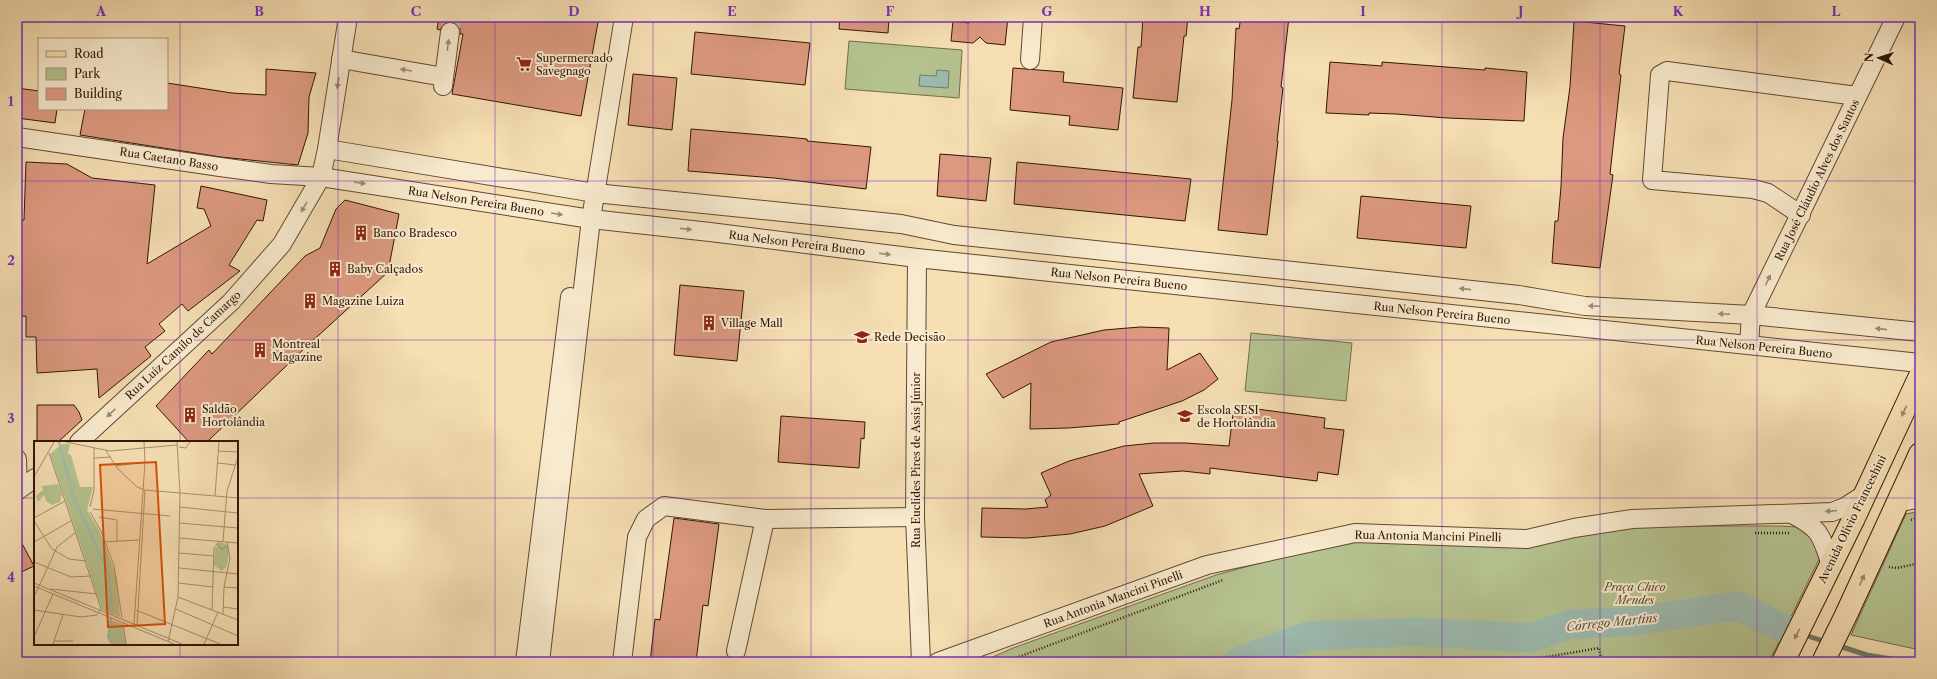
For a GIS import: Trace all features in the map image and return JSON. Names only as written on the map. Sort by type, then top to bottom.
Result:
[{"type":"main road","name":"Avenida Olívio Franceshini","points":[[1783,662],[1831,565],[1920,376]]},
{"type":"main road","points":[[1823,662],[1920,454]]},
{"type":"street","name":"Rua Luiz Camilo de Camargo","points":[[80,441],[231,302],[282,244],[321,177],[327,149],[348,17]]},
{"type":"street","points":[[525,662],[585,218],[595,193],[624,17]]},
{"type":"street","points":[[1030,60],[1033,17]]},
{"type":"street","name":"Rua José Cláudio Alves dos Santos","points":[[1749,345],[1751,315],[1801,215],[1896,17]]},
{"type":"street","points":[[341,60],[444,81],[450,32]]},
{"type":"street","points":[[1801,215],[1768,193],[1753,189],[1652,180],[1660,75],[1668,71],[1857,96]]},
{"type":"street","name":"Rua Caetano Basso","points":[[17,137],[271,174],[321,177]]},
{"type":"street","points":[[327,149],[595,193],[901,224],[954,235],[1512,294],[1585,306],[1751,315],[1920,332]]},
{"type":"street","name":"Rua Nelson Pereira Bueno","points":[[321,177],[585,218],[917,258],[1920,363]]},
{"type":"street","points":[[540,662],[585,218]]},
{"type":"street","name":"Rua Euclides Pires de Assis Júnior","points":[[917,258],[915,517],[921,662]]},
{"type":"street","points":[[17,459],[18,490]]},
{"type":"street","points":[[18,490],[34,479]]},
{"type":"street","name":"Rua Antonia Mancini Pinelli","points":[[938,662],[1207,565],[1355,533],[1527,538],[1574,528],[1632,519],[1792,514],[1838,511],[1865,494]]},
{"type":"street","points":[[1897,503],[1920,498]]},
{"type":"street","points":[[622,662],[637,537],[646,519],[664,506],[765,519],[915,517]]},
{"type":"street","points":[[1792,514],[1817,530],[1822,537],[1831,565]]},
{"type":"street","points":[[736,651],[765,519]]},
{"type":"path","points":[[1748,533],[1795,533]]},
{"type":"path","points":[[1882,565],[1897,568],[1920,563]]},
{"type":"path","points":[[1005,662],[1228,579]]},
{"type":"path","points":[[1517,662],[1599,648],[1602,662]]},
{"type":"green space","points":[[849,41],[962,50],[959,98],[845,89]]},
{"type":"green space","points":[[1251,333],[1352,343],[1346,401],[1245,391]]},
{"type":"green space","points":[[1920,511],[1920,650],[1851,635],[1906,514]]},
{"type":"green space","name":"Praça Chico Mendes","points":[[1659,526],[1780,526],[1814,528],[1826,545],[1769,662],[981,662],[1013,648],[1216,575],[1352,538],[1578,532]]},
{"type":"water","points":[[937,70],[949,71],[948,88],[919,86],[920,75],[936,76]]},
{"type":"building","name":"Supermercado Savegnago","points":[[439,17],[599,17],[581,116],[452,94],[463,34],[460,34],[460,28],[457,24],[452,22],[446,22],[440,30],[437,29]]},
{"type":"building","points":[[840,17],[889,17],[888,33],[839,29]]},
{"type":"building","points":[[970,17],[1008,17],[1005,45],[986,43],[980,37],[973,43],[951,41],[953,21],[969,23]]},
{"type":"building","points":[[1143,17],[1188,17],[1186,36],[1184,36],[1177,102],[1133,98],[1138,47],[1141,47]]},
{"type":"building","points":[[1241,17],[1289,17],[1281,87],[1283,88],[1278,141],[1267,235],[1218,230],[1232,100],[1236,28],[1239,29]]},
{"type":"building","points":[[1574,21],[1625,26],[1610,174],[1613,175],[1600,268],[1552,263],[1555,221],[1558,221],[1563,138],[1570,87]]},
{"type":"building","points":[[695,32],[810,43],[805,85],[691,74]]},
{"type":"building","points":[[1330,62],[1382,66],[1382,62],[1527,72],[1524,121],[1447,118],[1396,114],[1369,113],[1369,115],[1326,113]]},
{"type":"building","points":[[1013,68],[1064,72],[1063,82],[1123,88],[1118,130],[1069,125],[1070,116],[1010,110]]},
{"type":"building","points":[[266,69],[316,73],[309,97],[308,133],[298,165],[221,157],[80,135],[85,110],[168,110],[168,83],[232,93],[266,95]]},
{"type":"building","points":[[633,74],[677,78],[672,130],[628,125]]},
{"type":"building","points":[[17,88],[38,91],[38,110],[57,110],[55,123],[17,118]]},
{"type":"building","points":[[691,129],[807,139],[807,141],[871,147],[866,189],[774,178],[688,171]]},
{"type":"building","points":[[940,154],[991,158],[986,201],[937,196]]},
{"type":"building","points":[[26,162],[67,164],[92,178],[155,185],[147,264],[211,226],[204,209],[197,208],[201,186],[267,200],[263,221],[257,220],[229,265],[240,271],[188,311],[182,304],[159,324],[165,331],[145,347],[151,356],[99,398],[97,369],[37,373],[36,337],[26,337],[26,316],[17,317],[17,298],[19,298],[17,222],[24,220]]},
{"type":"building","points":[[1017,162],[1191,179],[1185,221],[1014,204]]},
{"type":"building","points":[[1361,196],[1471,206],[1466,248],[1357,238]]},
{"type":"building","points":[[345,200],[399,214],[388,272],[308,345],[208,441],[188,441],[156,406],[209,350],[212,354],[305,256],[320,248],[336,209]]},
{"type":"building","name":"Village Mall","points":[[680,285],[744,291],[737,361],[674,355]]},
{"type":"building","points":[[1140,327],[1169,328],[1167,370],[1200,353],[1218,379],[1204,390],[1182,401],[1119,422],[1119,424],[1030,429],[1031,383],[1003,398],[986,374],[1051,342],[1104,330]]},
{"type":"building","points":[[37,405],[74,405],[82,420],[59,441],[37,441]]},
{"type":"building","points":[[1234,406],[1325,418],[1324,428],[1344,430],[1338,475],[1318,472],[1317,481],[1210,468],[1210,474],[1183,471],[1139,474],[1153,506],[1105,526],[1070,534],[1027,538],[981,537],[982,508],[1026,509],[1048,507],[1045,500],[1051,495],[1041,473],[1069,461],[1124,446],[1154,443],[1185,443],[1229,446]]},
{"type":"building","points":[[781,416],[865,422],[864,439],[861,438],[859,468],[778,462]]},
{"type":"building","points":[[674,518],[719,524],[708,606],[703,605],[696,662],[650,662],[655,619],[660,620]]},
{"type":"building","points":[[17,534],[34,566],[17,574]]},
{"type":"waterway","name":"Córrego Martins","points":[[1238,662],[1307,636],[1418,632],[1530,638],[1571,624],[1627,622],[1738,606],[1785,629]]},
{"type":"waterway","name":"Córrego Martins","points":[[1802,634],[1826,642]]},
{"type":"waterway","name":"Córrego Martins","points":[[1836,645],[1867,655],[1909,662]]},
{"type":"tunnel","points":[[450,32],[453,17]]},
{"type":"place","name":"Supermercado Savegnago","points":[[524,64]]},
{"type":"place","name":"Banco Bradesco","points":[[361,233]]},
{"type":"place","name":"Baby Calçados","points":[[335,269]]},
{"type":"place","name":"Magazine Luiza","points":[[310,301]]},
{"type":"place","name":"Village Mall","points":[[709,323]]},
{"type":"place","name":"Rede Decisão","points":[[862,337]]},
{"type":"place","name":"Montreal Magazine","points":[[260,350]]},
{"type":"place","name":"Saldão Hortolândia","points":[[190,415]]},
{"type":"place","name":"Escola SESI de Hortolândia","points":[[1185,416]]}]
